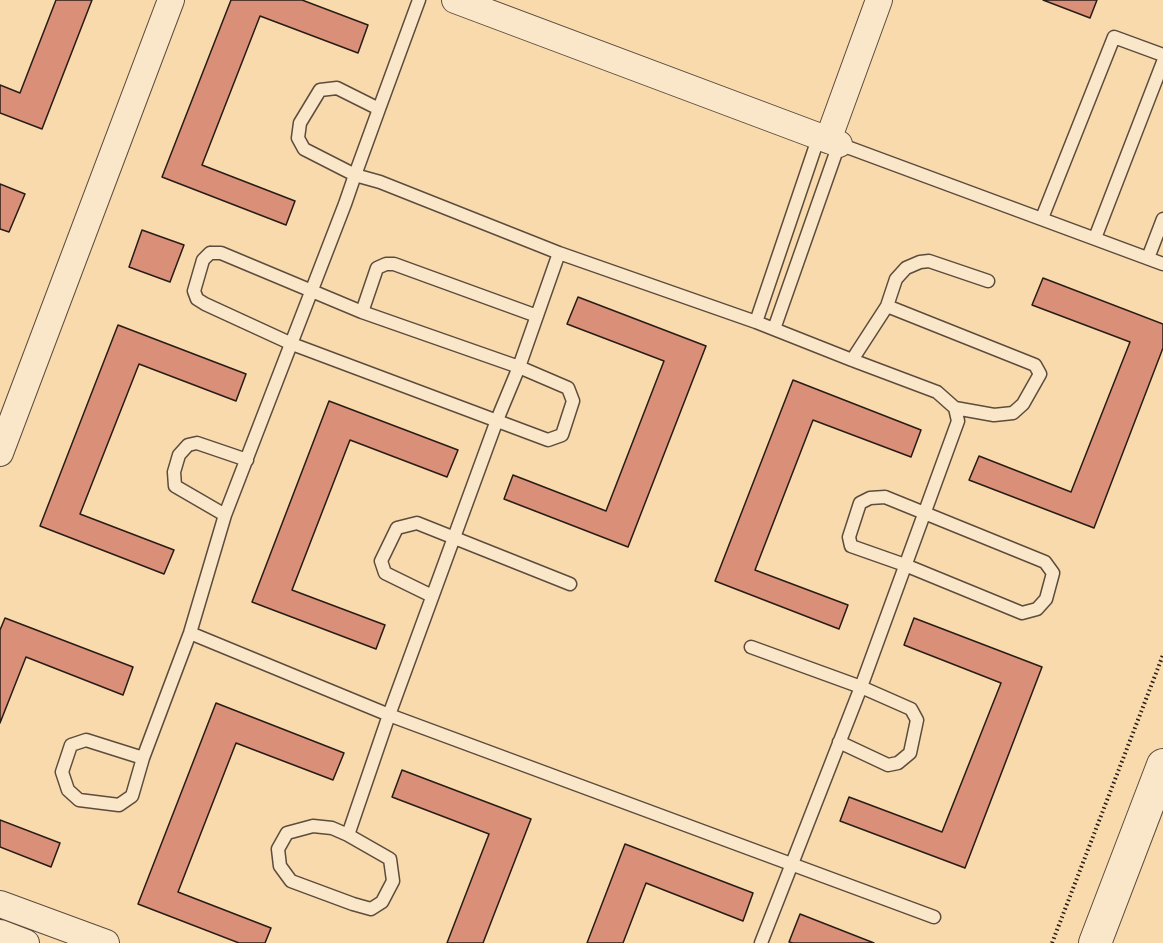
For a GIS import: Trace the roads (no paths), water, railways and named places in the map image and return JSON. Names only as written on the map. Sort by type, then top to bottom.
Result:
[{"type":"street","points":[[0,453],[171,0]]},
{"type":"street","points":[[455,0],[829,140],[879,0]]},
{"type":"street","points":[[1095,943],[1163,765]]},
{"type":"street","points":[[0,904],[106,943]]},
{"type":"street","points":[[0,933],[26,943]]},
{"type":"lane","points":[[143,758],[86,740],[71,745],[62,772],[68,790],[79,800],[119,805],[132,796],[143,758],[190,633],[225,515],[292,344],[419,0]]},
{"type":"lane","points":[[1042,218],[1114,37],[1163,55]]},
{"type":"lane","points":[[1095,238],[1163,62]]},
{"type":"lane","points":[[379,109],[337,88],[320,90],[300,123],[298,138],[304,148],[355,175],[380,182],[559,253],[756,322],[937,392],[955,408],[994,415],[1013,413],[1023,404],[1040,374],[1035,365],[887,306]]},
{"type":"lane","points":[[829,140],[1163,264]]},
{"type":"lane","points":[[756,322],[829,140]]},
{"type":"lane","points":[[774,329],[829,140]]},
{"type":"lane","points":[[1148,258],[1163,219]]},
{"type":"lane","points":[[210,253],[221,253],[310,291],[362,312],[519,367],[568,388],[573,401],[562,435],[548,440],[292,344],[197,299],[194,291],[203,260],[210,253]]},
{"type":"lane","points":[[348,835],[388,715],[497,420],[519,367],[559,253]]},
{"type":"lane","points":[[852,360],[887,306],[896,279],[906,268],[929,261],[988,281]]},
{"type":"lane","points":[[362,312],[377,268],[386,264],[394,264],[537,316]]},
{"type":"lane","points":[[761,943],[861,687],[958,421],[955,408]]},
{"type":"lane","points":[[225,515],[175,486],[174,472],[179,455],[188,445],[197,443],[247,460]]},
{"type":"lane","points":[[885,497],[1045,562],[1053,573],[1046,599],[1036,609],[1022,613],[905,565],[851,546],[849,537],[851,524],[860,503],[870,498],[885,497]]},
{"type":"lane","points":[[432,596],[385,573],[381,561],[396,528],[417,523],[570,584]]},
{"type":"lane","points":[[190,633],[388,715],[934,917]]},
{"type":"lane","points":[[751,647],[861,687],[911,709],[917,720],[910,753],[898,763],[888,765],[839,742]]},
{"type":"lane","points":[[313,826],[332,828],[348,835],[390,859],[393,881],[382,902],[371,909],[291,881],[280,866],[278,849],[287,833],[313,826]]}]
